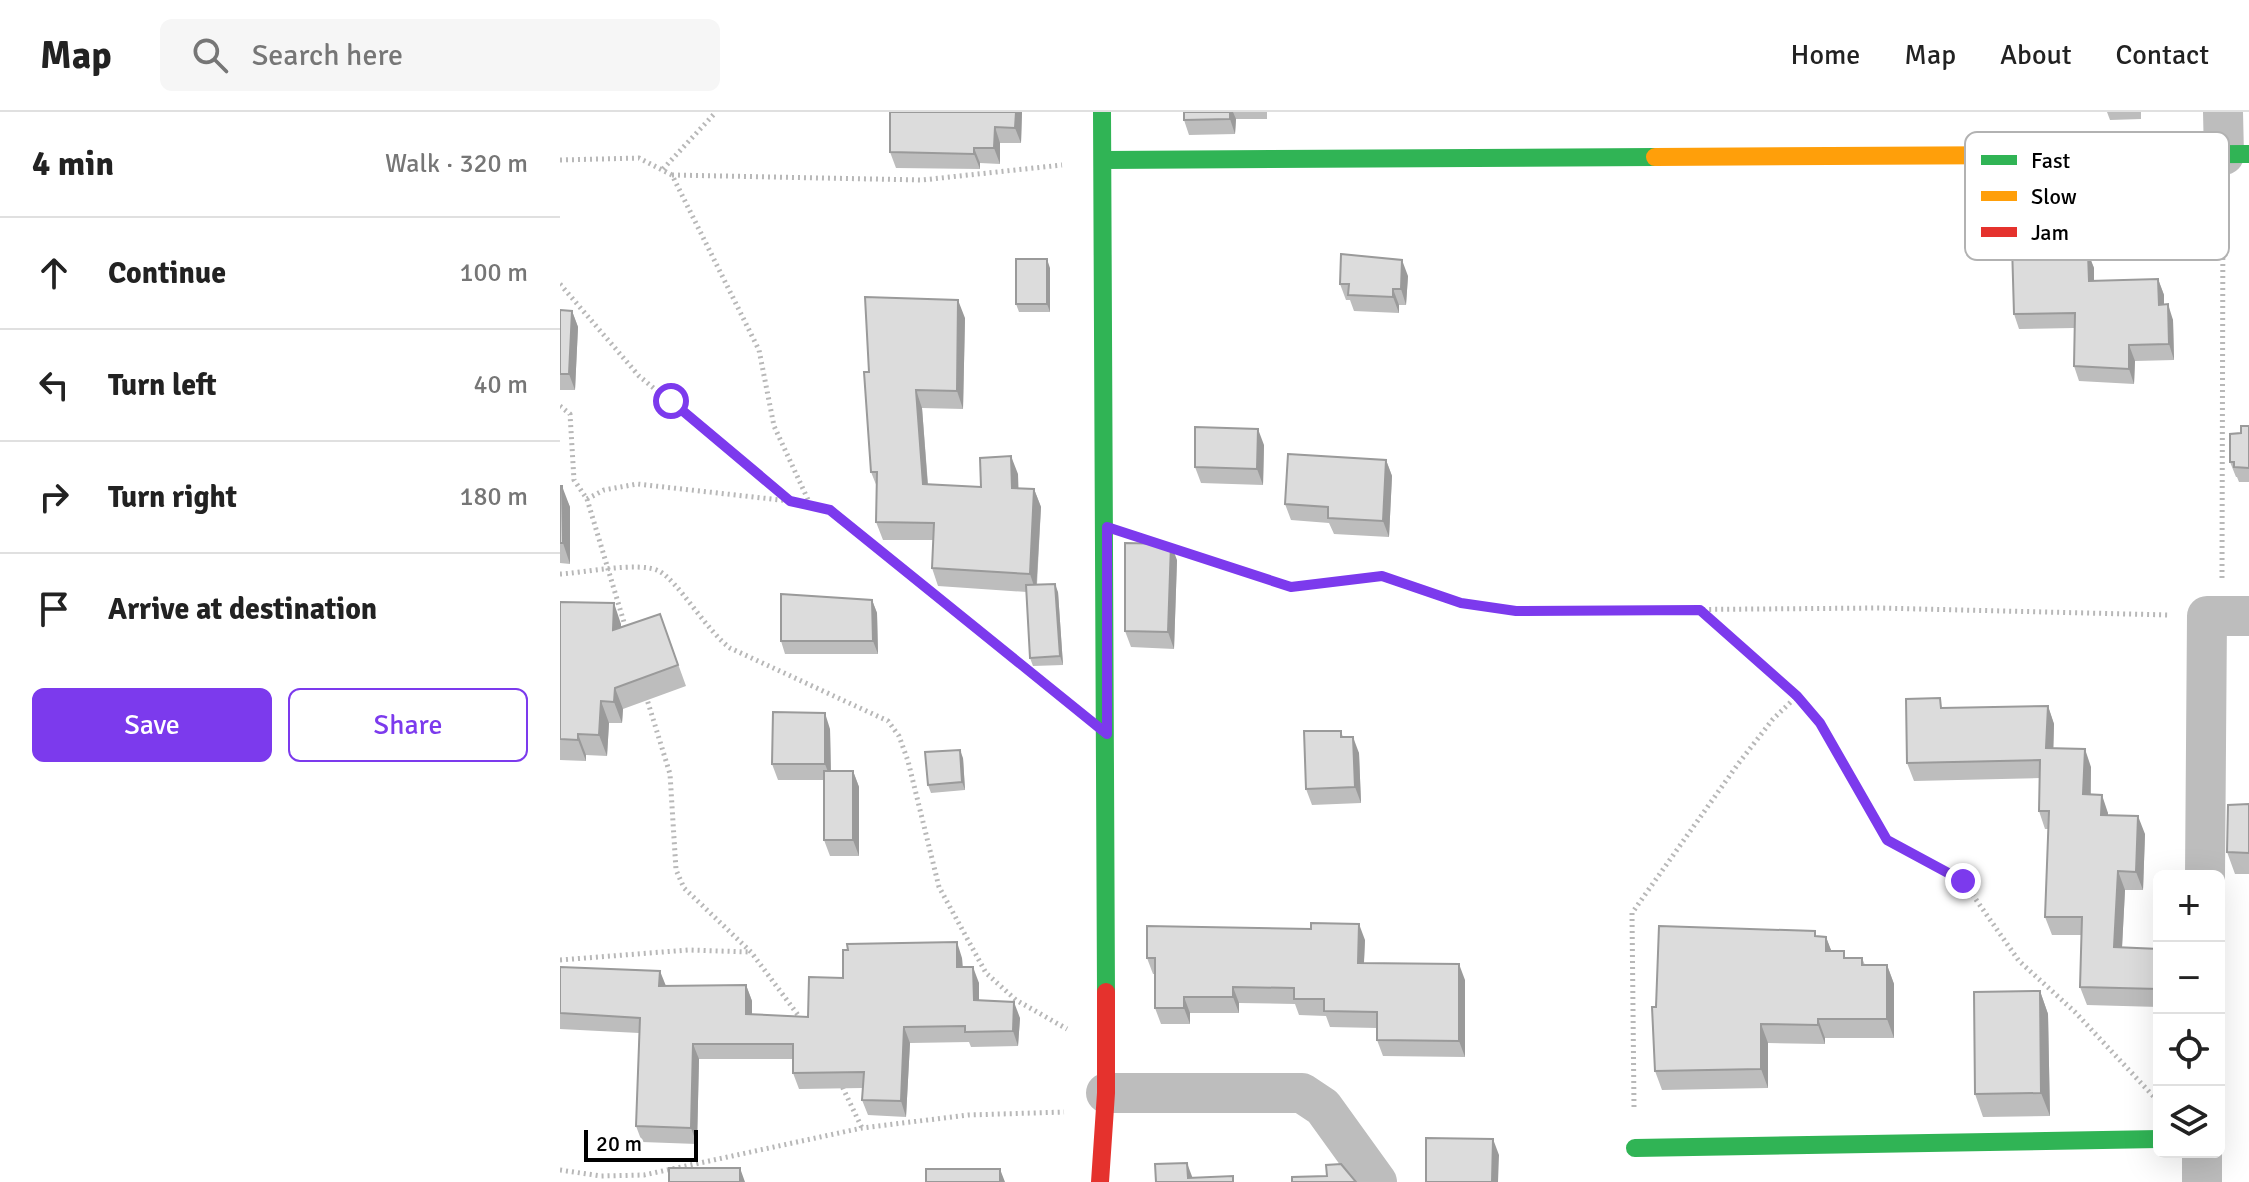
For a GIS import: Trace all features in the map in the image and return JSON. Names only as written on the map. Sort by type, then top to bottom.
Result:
[{"type":"street","points":[[1100,1182],[1106,1051],[1107,734],[1102,112]]},
{"type":"street","points":[[2223,112],[2236,155]]},
{"type":"street","points":[[1104,160],[1965,156]]},
{"type":"street","points":[[2205,870],[2226,616]]},
{"type":"street","points":[[1105,1102],[1302,1093],[1323,1107],[1377,1182]]},
{"type":"street","points":[[1635,1148],[2153,1139]]},
{"type":"street","points":[[2202,1158],[2202,1182]]},
{"type":"path","points":[[663,169],[716,112]]},
{"type":"path","points":[[1164,546],[1291,587],[1382,576],[1461,603],[1516,611],[1878,608],[2226,616],[2236,155]]},
{"type":"path","points":[[560,160],[639,158],[672,175],[759,350],[774,426],[811,505]]},
{"type":"path","points":[[672,175],[922,180],[1104,160]]},
{"type":"path","points":[[560,284],[639,376],[790,501]]},
{"type":"path","points":[[560,406],[570,414],[574,480],[587,499],[630,642]]},
{"type":"path","points":[[587,499],[621,485],[637,484],[790,501],[830,510],[1107,734]]},
{"type":"path","points":[[560,574],[645,568],[661,572],[716,637],[730,648],[888,721],[899,736],[908,761],[939,887],[986,973],[1016,1000],[1106,1051]]},
{"type":"path","points":[[1700,610],[1797,696],[1828,734],[1887,840],[1963,881],[1996,933],[2019,961],[2075,1012],[2153,1096]]},
{"type":"path","points":[[643,684],[670,774],[676,870],[684,888],[751,952],[802,1021]]},
{"type":"path","points":[[1635,1148],[1632,913],[1746,754],[1773,719],[1797,696]]},
{"type":"path","points":[[560,960],[688,950],[751,952]]},
{"type":"path","points":[[834,1070],[862,1128]]},
{"type":"path","points":[[560,1170],[601,1176],[644,1175],[862,1128],[1105,1102]]},
{"type":"building","points":[[890,112],[1016,112],[1015,128],[995,127],[994,148],[974,148],[974,154],[890,152]]},
{"type":"building","points":[[1184,112],[1230,112],[1230,119],[1184,120]]},
{"type":"building","points":[[1341,254],[1402,260],[1401,289],[1393,289],[1393,297],[1348,295],[1349,284],[1340,284]]},
{"type":"building","points":[[1016,259],[1047,259],[1047,304],[1016,304]]},
{"type":"building","points":[[2012,260],[2088,260],[2089,281],[2158,279],[2159,305],[2168,304],[2169,344],[2129,345],[2129,369],[2074,366],[2075,313],[2014,314]]},
{"type":"building","points":[[865,297],[958,300],[957,391],[916,390],[923,484],[981,487],[980,458],[1011,456],[1012,488],[1034,489],[1030,574],[932,568],[934,523],[876,522],[877,472],[871,472],[864,372],[869,372]]},
{"type":"building","points":[[560,310],[572,311],[569,374],[560,374]]},
{"type":"building","points":[[2241,426],[2249,426],[2249,468],[2234,467],[2234,462],[2230,462],[2230,434],[2241,433]]},
{"type":"building","points":[[1195,427],[1258,429],[1257,469],[1195,467]]},
{"type":"building","points":[[1288,454],[1386,460],[1383,521],[1328,518],[1328,507],[1285,504]]},
{"type":"building","points":[[562,486],[563,543],[560,543]]},
{"type":"building","points":[[1125,543],[1171,544],[1168,632],[1125,631]]},
{"type":"building","points":[[1055,584],[1060,656],[1030,658],[1026,585]]},
{"type":"building","points":[[781,594],[872,600],[873,641],[781,641]]},
{"type":"building","points":[[560,602],[614,603],[613,630],[660,614],[678,665],[615,688],[614,702],[601,701],[599,735],[578,734],[578,740],[560,739]]},
{"type":"building","points":[[1940,698],[1941,708],[2048,706],[2046,748],[2085,749],[2083,794],[2102,795],[2101,815],[2138,816],[2136,872],[2118,871],[2114,947],[2153,949],[2153,989],[2080,987],[2082,917],[2045,917],[2049,811],[2039,811],[2040,760],[1907,763],[1906,699]]},
{"type":"building","points":[[773,712],[825,713],[825,764],[772,764]]},
{"type":"building","points":[[1304,731],[1341,731],[1341,737],[1353,737],[1355,787],[1306,789]]},
{"type":"building","points":[[960,750],[962,782],[928,785],[925,752]]},
{"type":"building","points":[[824,771],[853,771],[853,840],[824,840]]},
{"type":"building","points":[[2249,804],[2249,853],[2227,852],[2228,805]]},
{"type":"building","points":[[1311,923],[1359,924],[1358,963],[1459,964],[1459,1041],[1377,1040],[1377,1012],[1324,1011],[1324,999],[1294,999],[1294,988],[1233,987],[1233,997],[1184,997],[1184,1008],[1155,1008],[1155,958],[1147,958],[1147,926],[1311,929]]},
{"type":"building","points":[[1659,926],[1815,931],[1815,936],[1826,937],[1826,951],[1844,951],[1844,958],[1862,958],[1862,965],[1887,965],[1887,1019],[1818,1019],[1818,1025],[1761,1024],[1761,1069],[1655,1071],[1652,1007],[1656,1007]]},
{"type":"building","points":[[957,942],[957,967],[973,967],[974,1000],[1014,1002],[1013,1031],[965,1032],[965,1026],[904,1027],[901,1101],[862,1100],[864,1072],[793,1073],[793,1044],[693,1044],[691,1128],[636,1126],[640,1018],[560,1013],[560,967],[660,971],[659,986],[746,985],[746,1014],[808,1017],[809,977],[843,978],[843,950],[848,950],[847,944]]},
{"type":"building","points":[[2040,991],[2041,1093],[1975,1094],[1974,992]]},
{"type":"building","points":[[1426,1138],[1493,1139],[1492,1182],[1426,1182]]},
{"type":"building","points":[[1187,1163],[1188,1178],[1233,1176],[1233,1182],[1156,1182],[1155,1164]]},
{"type":"building","points":[[1341,1164],[1356,1182],[1292,1182],[1292,1177],[1327,1176],[1326,1165]]},
{"type":"building","points":[[669,1168],[740,1168],[740,1182],[669,1182]]},
{"type":"building","points":[[926,1169],[1000,1169],[1000,1182],[926,1182]]},
{"type":"traffic: fast","points":[[1102,112],[1106,992]]},
{"type":"traffic: fast","points":[[2229,154],[2249,154]]},
{"type":"traffic: fast","points":[[1104,160],[1655,157]]},
{"type":"traffic: fast","points":[[1635,1148],[2153,1139]]},
{"type":"traffic: slow","points":[[1655,157],[1965,155]]},
{"type":"traffic: jam","points":[[1100,1182],[1106,1093],[1106,992]]},
{"type":"route","points":[[671,401],[790,501],[830,510],[1107,734],[1107,527],[1291,587],[1382,576],[1461,603],[1486,608],[1516,611],[1700,610],[1797,696],[1820,723],[1887,840],[1963,881]]}]
